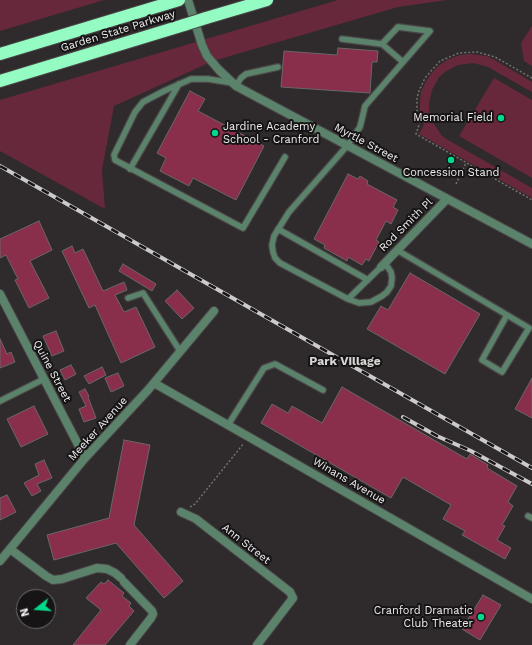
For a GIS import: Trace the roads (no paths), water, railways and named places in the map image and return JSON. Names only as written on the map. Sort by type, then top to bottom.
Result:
[{"type":"highway","name":"Garden State Parkway","points":[[0,54],[182,0]]},
{"type":"highway","name":"Garden State Parkway","points":[[0,81],[267,0]]},
{"type":"street","name":"Myrtle Street","points":[[182,0],[207,56],[234,85],[532,244]]},
{"type":"street","name":"Rod Smith Pl","points":[[383,265],[447,199]]},
{"type":"street","name":"Quine Street","points":[[0,294],[86,458]]},
{"type":"street","name":"Meeker Avenue","points":[[0,562],[86,458],[154,383],[214,311]]},
{"type":"street","name":"Winans Avenue","points":[[154,383],[532,599]]},
{"type":"street","name":"Ann Street","points":[[181,512],[196,519],[290,592],[293,598],[257,645]]},
{"type":"street","points":[[10,549],[53,580],[62,579],[97,568],[107,569],[115,573],[152,611],[153,614],[130,645]]},
{"type":"lane","points":[[348,299],[383,265],[391,272],[391,286],[387,292],[371,302],[359,303],[348,299],[280,263],[275,258],[272,245],[278,228],[289,212],[347,146],[360,127],[365,106],[430,31],[398,27],[382,44]]},
{"type":"lane","points":[[342,39],[382,44],[403,62]]},
{"type":"lane","points":[[278,67],[246,74],[234,85],[208,79],[191,79],[143,102],[135,112],[114,155],[115,160],[130,169],[243,228],[285,157]]},
{"type":"lane","points":[[130,169],[179,84]]},
{"type":"lane","points":[[278,228],[368,280]]},
{"type":"lane","points":[[397,250],[507,315],[529,328],[502,372],[482,360],[507,315]]},
{"type":"lane","points":[[128,298],[143,293],[180,351]]},
{"type":"lane","points":[[228,425],[264,368],[275,364],[323,390]]},
{"type":"lane","points":[[0,402],[44,380]]},
{"type":"railway","points":[[0,166],[532,468]]},
{"type":"railway","points":[[403,417],[532,484]]},
{"type":"place","name":"Memorial Field","points":[[501,118]]},
{"type":"place","name":"Jardine Academy School - Cranford","points":[[215,133]]},
{"type":"place","name":"Concession Stand","points":[[451,160]]},
{"type":"place","name":"Cranford Dramatic Club Theater","points":[[481,617]]},
{"type":"district","name":"Park Village","points":[[345,361]]}]
